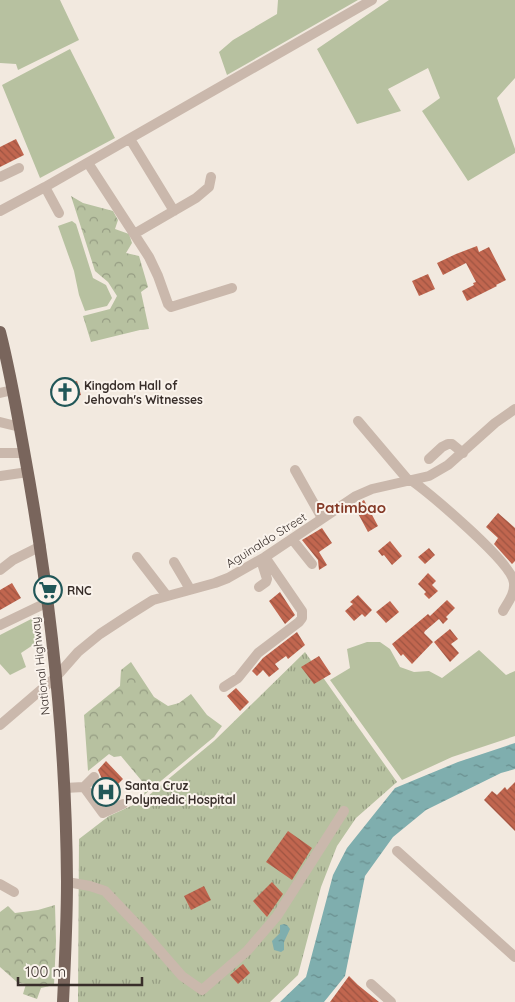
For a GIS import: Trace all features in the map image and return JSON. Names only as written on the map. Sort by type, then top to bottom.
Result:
[{"type":"main road","name":"National Highway","points":[[0,332],[13,390],[41,546],[56,677],[64,788],[67,882],[63,1002]]},
{"type":"street","points":[[0,211],[88,163],[372,0]]},
{"type":"street","points":[[130,139],[174,211]]},
{"type":"street","points":[[88,163],[148,257],[171,308],[232,288]]},
{"type":"street","points":[[0,176],[20,168]]},
{"type":"street","points":[[134,234],[196,198],[208,187],[211,178]]},
{"type":"street","points":[[45,187],[58,213]]},
{"type":"street","points":[[0,393],[13,390]]},
{"type":"street","name":"Aguinaldo Street","points":[[0,725],[56,677],[78,652],[100,634],[153,600],[228,578],[263,558],[356,496],[372,489],[429,476],[448,465],[515,409]]},
{"type":"street","points":[[358,421],[410,480],[437,499],[476,536],[508,572],[514,581],[512,595],[502,611]]},
{"type":"street","points":[[0,422],[20,427]]},
{"type":"street","points":[[429,459],[448,444],[452,444],[463,453]]},
{"type":"street","points":[[0,453],[24,453]]},
{"type":"street","points":[[295,470],[322,518]]},
{"type":"street","points":[[0,476],[28,472]]},
{"type":"street","points":[[292,539],[312,564]]},
{"type":"street","points":[[0,570],[13,560],[41,546]]},
{"type":"street","points":[[137,557],[166,596]]},
{"type":"street","points":[[259,587],[267,579],[263,558]]},
{"type":"street","points":[[224,687],[238,678],[258,653],[302,618],[302,611],[263,558]]},
{"type":"street","points":[[174,562],[190,589]]},
{"type":"street","points":[[0,625],[48,602]]},
{"type":"street","points":[[64,788],[84,787],[94,777]]},
{"type":"street","points":[[84,787],[103,813],[122,804]]},
{"type":"street","points":[[67,882],[105,891],[182,976],[202,990],[247,951],[277,916],[344,811]]},
{"type":"street","points":[[397,851],[515,957]]},
{"type":"street","points":[[0,884],[14,892]]},
{"type":"street","points":[[371,984],[391,1002]]},
{"type":"green space","points":[[0,0],[60,0],[79,40],[18,70],[16,64],[0,63]]},
{"type":"green space","points":[[278,0],[358,0],[227,75],[219,52],[233,40],[277,14]]},
{"type":"green space","points":[[389,0],[515,0],[515,78],[497,98],[515,153],[468,181],[422,111],[440,98],[428,68],[388,89],[401,111],[357,124],[317,49]]},
{"type":"green space","points":[[70,49],[115,138],[40,178],[2,85]]},
{"type":"green space","points":[[71,196],[83,203],[113,211],[118,220],[115,229],[129,234],[132,243],[126,253],[139,256],[148,287],[141,292],[149,329],[91,342],[83,316],[110,309],[117,296],[108,282],[95,271]]},
{"type":"green space","points":[[72,221],[76,224],[93,278],[106,285],[112,298],[107,306],[85,311],[79,295],[74,271],[58,226]]},
{"type":"green space","points":[[39,615],[42,639],[21,653],[26,667],[10,675],[0,664],[0,635]]},
{"type":"green space","points":[[367,642],[380,642],[390,649],[400,667],[414,672],[429,671],[442,678],[479,650],[506,675],[515,671],[515,736],[452,757],[402,780],[330,680],[350,668],[347,649]]},
{"type":"green space","points":[[305,652],[397,782],[356,818],[337,846],[321,887],[298,975],[270,1002],[78,1002],[79,839],[109,816],[142,801],[214,741]]},
{"type":"green space","points":[[131,662],[154,697],[168,706],[179,703],[191,694],[207,715],[222,726],[214,737],[144,795],[146,786],[121,756],[114,757],[109,754],[88,771],[84,715],[120,686],[121,670]]},
{"type":"green space","points":[[55,905],[54,985],[41,988],[37,999],[23,994],[26,984],[18,983],[0,967],[0,912],[8,906],[15,913],[38,910]]},
{"type":"water","points":[[515,743],[515,769],[501,773],[426,810],[393,837],[365,876],[345,976],[324,1002],[280,1002],[306,977],[333,875],[347,848],[395,788],[458,762]]},
{"type":"water","points":[[284,924],[290,929],[284,942],[284,950],[281,952],[274,950],[272,941],[280,933],[280,925]]},
{"type":"building","points":[[16,139],[24,155],[0,167],[0,147]]},
{"type":"building","points":[[477,246],[479,252],[489,247],[506,280],[467,301],[462,291],[476,282],[466,263],[443,275],[437,263]]},
{"type":"building","points":[[428,274],[435,289],[419,296],[412,281]]},
{"type":"building","name":"Kingdom Hall of Jehovah's Witnesses","points":[[77,381],[81,395],[54,403],[50,389]]},
{"type":"building","points":[[364,500],[378,526],[368,532],[354,506]]},
{"type":"building","points":[[498,513],[515,528],[515,561],[512,564],[494,544],[498,538],[486,527]]},
{"type":"building","points":[[322,528],[332,543],[319,552],[327,565],[319,570],[318,560],[302,540]]},
{"type":"building","points":[[390,541],[402,556],[392,565],[378,551]]},
{"type":"building","points":[[429,548],[435,555],[425,564],[418,557]]},
{"type":"building","points":[[428,573],[436,581],[432,585],[438,591],[429,599],[424,594],[426,592],[418,584]]},
{"type":"building","points":[[12,583],[21,598],[0,610],[0,590]]},
{"type":"building","points":[[280,592],[295,615],[285,624],[269,601]]},
{"type":"building","points":[[358,595],[372,610],[365,617],[362,614],[354,621],[345,611],[353,604],[350,602]]},
{"type":"building","points":[[447,600],[455,608],[446,617],[448,619],[443,624],[439,619],[425,631],[424,633],[433,642],[412,664],[403,654],[401,656],[392,644],[428,614],[430,616]]},
{"type":"building","points":[[390,601],[399,612],[386,623],[376,612]]},
{"type":"building","points":[[450,629],[458,639],[451,644],[459,653],[450,662],[434,642]]},
{"type":"building","points":[[297,632],[305,645],[288,659],[286,656],[275,664],[279,669],[269,677],[263,670],[257,676],[252,671],[263,658]]},
{"type":"building","points":[[319,656],[331,674],[314,684],[301,667]]},
{"type":"building","points":[[236,688],[249,702],[240,711],[227,696]]},
{"type":"building","points":[[106,761],[123,779],[102,800],[93,788],[102,779],[98,770]]},
{"type":"building","points":[[515,782],[515,831],[484,800],[492,791],[497,795],[505,787],[507,790]]},
{"type":"building","points":[[288,831],[312,848],[292,880],[266,862]]},
{"type":"building","points":[[272,882],[283,894],[267,917],[253,901]]},
{"type":"building","points":[[204,886],[211,900],[191,910],[184,896]]},
{"type":"building","points":[[243,964],[250,973],[238,984],[230,975]]},
{"type":"building","points":[[349,976],[358,985],[379,1002],[330,1002]]},
{"type":"place","name":"Kingdom Hall of Jehovah's Witnesses","points":[[65,392]]},
{"type":"place","name":"RNC","points":[[48,590]]},
{"type":"place","name":"Santa Cruz Polymedic Hospital","points":[[106,792]]},
{"type":"district","name":"Patimbao","points":[[351,507]]}]
